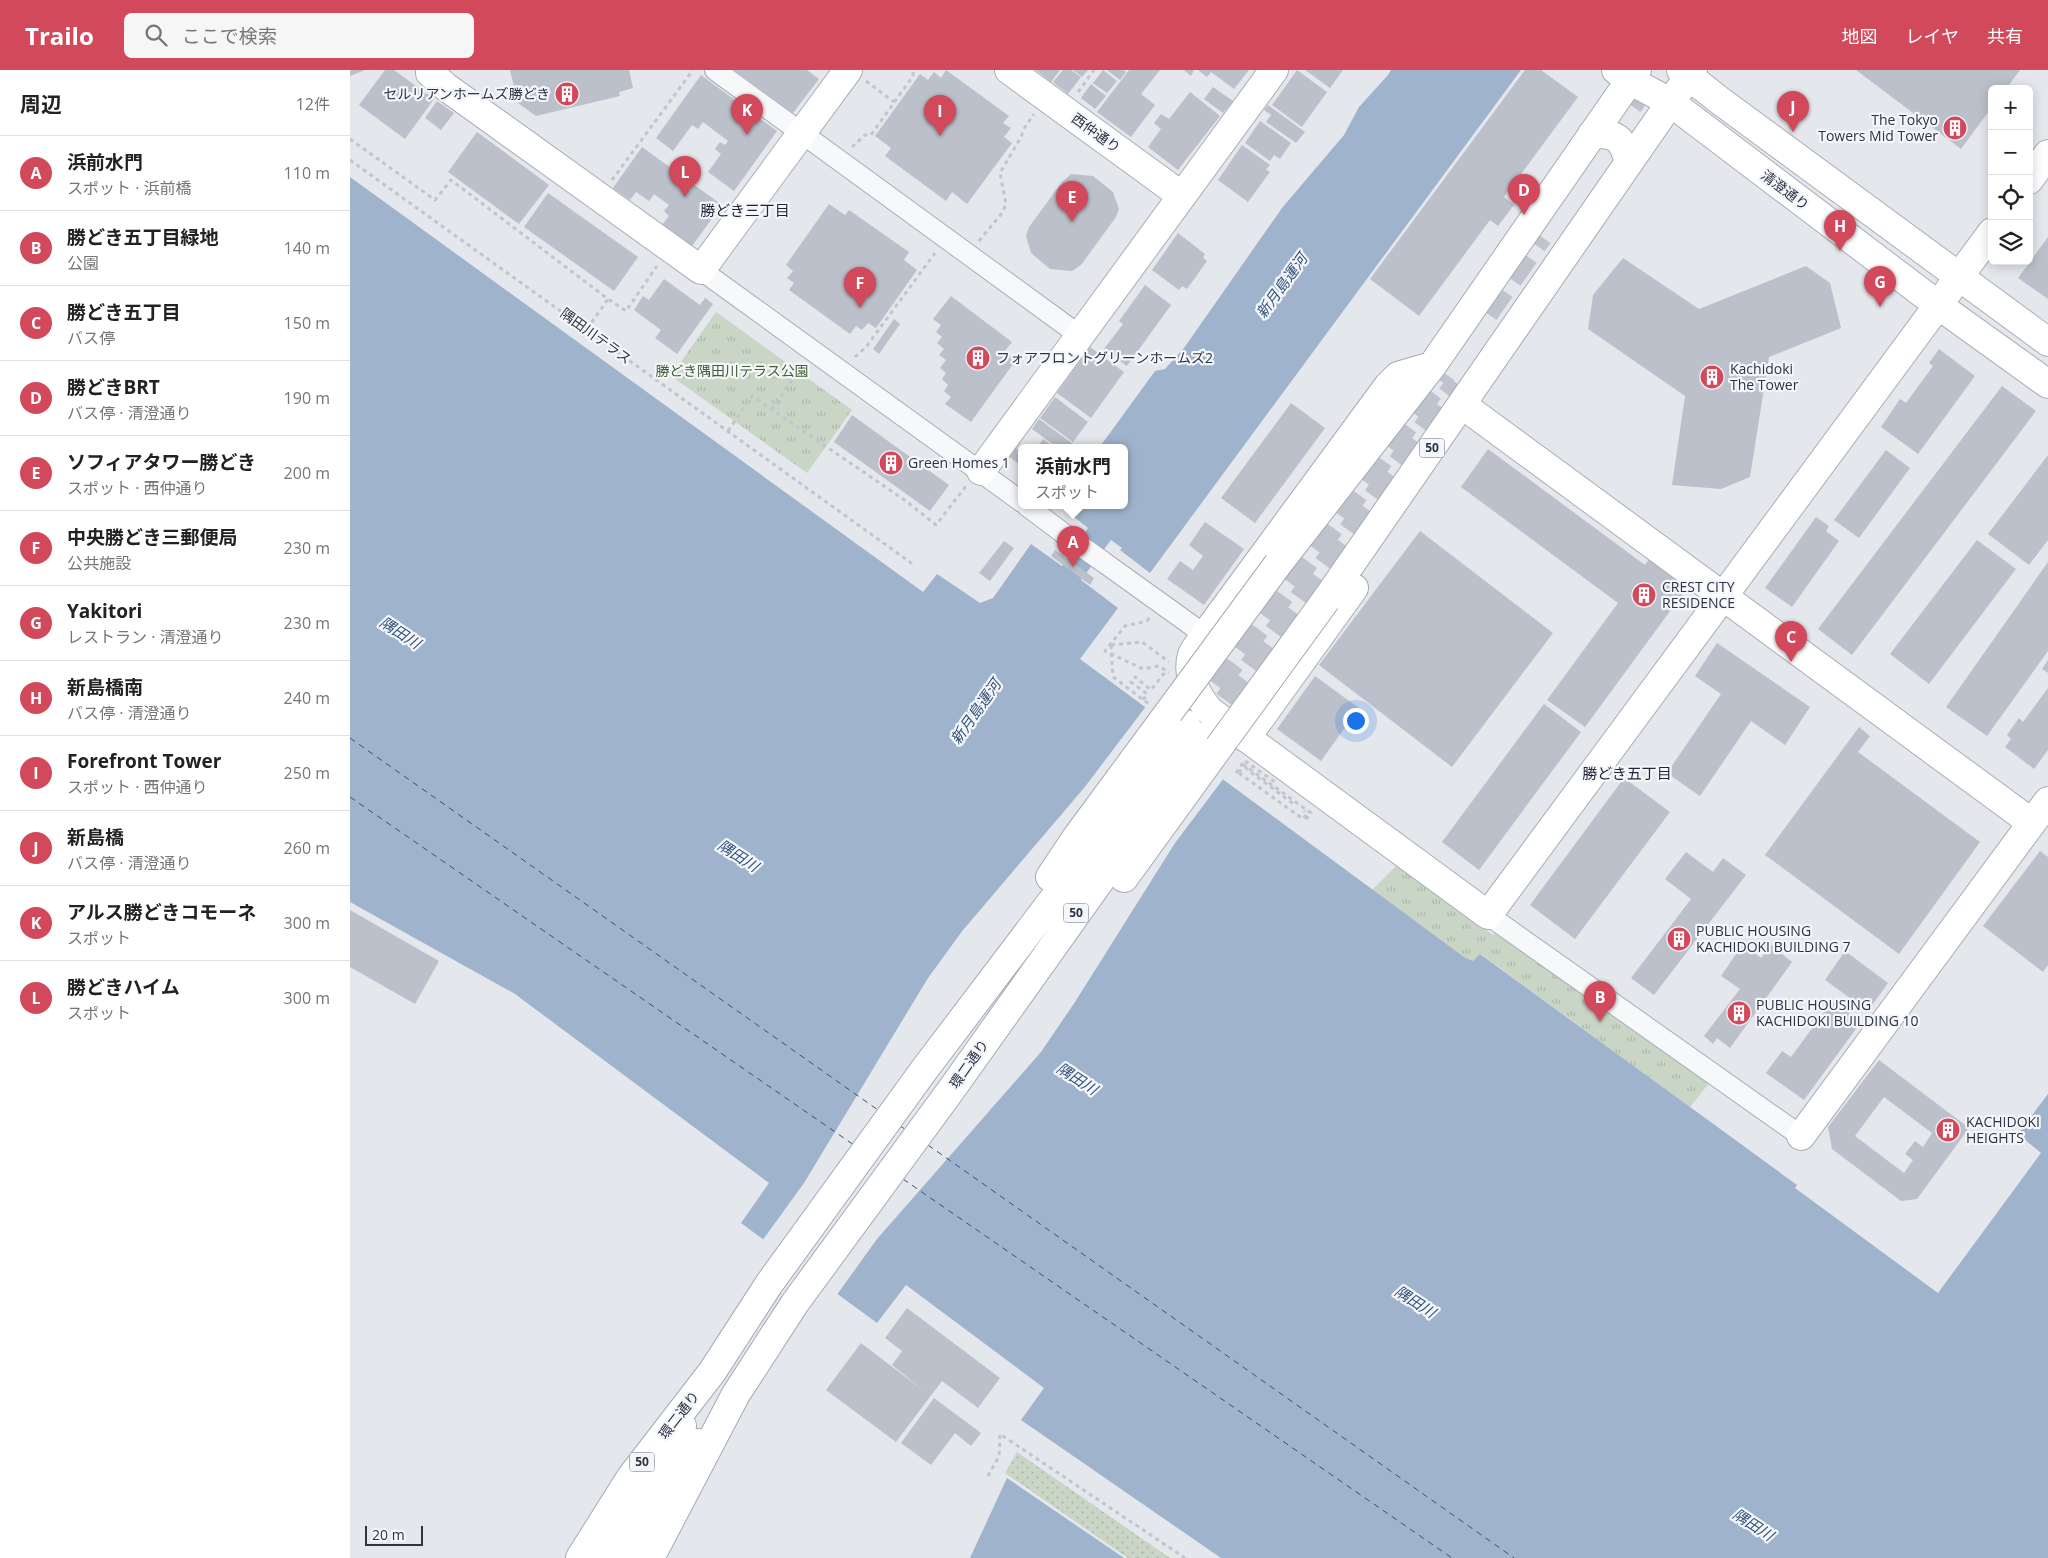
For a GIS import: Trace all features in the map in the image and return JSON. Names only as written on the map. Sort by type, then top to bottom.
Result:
[{"type":"main road","points":[[430,70],[430,73],[446,87],[701,270],[802,133],[854,73]]},
{"type":"main road","name":"西仲通り","points":[[1009,70],[1182,196]]},
{"type":"main road","points":[[974,479],[1274,70]]},
{"type":"main road","points":[[1688,72],[2048,342]]},
{"type":"main road","name":"50","points":[[951,1090],[1126,875],[1326,600],[1539,296],[1670,102],[1688,72]]},
{"type":"main road","name":"50","points":[[924,1070],[1076,838],[1278,564],[1432,366],[1592,134],[1627,73]]},
{"type":"main road","name":"清澄通り","points":[[1627,73],[1670,102],[1699,126],[2048,384]]},
{"type":"main road","points":[[1592,134],[1613,135],[1620,139],[1626,150],[1629,162]]},
{"type":"main road","points":[[2033,175],[2048,154]]},
{"type":"main road","points":[[1432,366],[1398,376],[1388,386],[1205,635],[1192,655],[1191,669],[1199,700],[1210,711],[1488,915],[1988,238]]},
{"type":"main road","points":[[1246,738],[1360,580],[1425,474],[1510,350],[1532,314],[1539,296]]},
{"type":"main road","points":[[1468,409],[2032,822]]},
{"type":"main road","name":"環二通り","points":[[602,1558],[676,1437],[712,1372],[769,1284],[924,1070],[1194,730],[951,1090],[795,1303],[736,1394],[693,1452],[628,1558]]},
{"type":"main road","points":[[1801,1136],[2048,801]]},
{"type":"main road","name":"環二通り","points":[[580,1558],[632,1476],[712,1372]]},
{"type":"main road","name":"環二通り","points":[[650,1558],[736,1394]]},
{"type":"street","points":[[715,70],[1079,335]]},
{"type":"street","points":[[701,270],[974,479],[1018,500]]},
{"type":"street","points":[[1031,509],[1205,635]]},
{"type":"street","points":[[1488,915],[1801,1136]]},
{"type":"path","points":[[612,181],[693,70]]},
{"type":"path","points":[[850,150],[859,139],[865,135],[871,135],[913,76],[913,70]]},
{"type":"path","points":[[854,73],[894,102]]},
{"type":"path","points":[[979,242],[1002,213],[1006,204],[1000,172],[1021,137],[1024,127],[1038,108]]},
{"type":"path","points":[[350,139],[435,200],[451,180],[626,311],[661,260]]},
{"type":"path","name":"隅田川テラス","points":[[350,160],[914,565]]},
{"type":"path","points":[[852,360],[866,347],[940,247]]},
{"type":"path","points":[[587,330],[608,299]]},
{"type":"path","points":[[772,410],[804,362]]},
{"type":"path","points":[[728,431],[752,396],[906,501],[936,525],[974,479]]},
{"type":"path","points":[[1152,614],[1148,621],[1125,626],[1105,651],[1143,669],[1158,666],[1172,676]]},
{"type":"path","points":[[1252,634],[1267,646]]},
{"type":"path","points":[[1165,659],[1142,642],[1111,645],[1114,677],[1143,700],[1147,694],[1131,682],[1135,677],[1152,690],[1166,671]]},
{"type":"path","points":[[1249,771],[1307,814],[1303,819],[1239,773],[1244,765],[1310,813],[1304,822],[1236,773],[1245,761],[1275,782]]},
{"type":"path","points":[[988,1476],[1000,1456],[1000,1434],[1185,1558]]},
{"type":"green space","name":"勝どき隅田川テラス公園","points":[[716,312],[852,410],[807,473],[671,376]]},
{"type":"green space","points":[[1399,863],[1493,935],[1498,929],[1710,1082],[1690,1107],[1481,954],[1473,961],[1464,957],[1372,890]]},
{"type":"green space","points":[[1017,1452],[1170,1558],[1128,1558],[1005,1473]]},
{"type":"water","points":[[1391,70],[1521,70],[1150,573],[1120,550],[1122,548],[1111,540],[1081,580],[1118,608],[1080,659],[1168,724],[1175,744],[1464,957],[1473,961],[1480,954],[1797,1185],[1795,1188],[1938,1293],[2041,1153],[2018,1134],[2048,1094],[2048,1558],[1221,1558],[1021,1420],[1044,1388],[906,1285],[877,1323],[741,1223],[769,1183],[515,994],[350,902],[350,177],[923,592],[937,574],[980,603],[993,598],[1031,544],[1062,566],[1088,528],[1064,509],[1128,509],[1128,444],[1102,444],[1155,371],[1165,369],[1184,348],[1282,208],[1344,135],[1359,107]]},
{"type":"water","points":[[1007,1478],[1124,1558],[970,1558]]},
{"type":"pier","points":[[1147,705],[1170,723],[1170,738],[1224,778],[1175,843],[1075,1002],[1041,1052],[877,1239],[836,1296],[762,1241],[804,1183],[928,978],[963,930],[1084,788]]},
{"type":"building","points":[[350,70],[365,70],[350,76]]},
{"type":"building","points":[[385,70],[394,70],[434,99],[405,139],[359,105]]},
{"type":"building","name":"セルリアンホームズ勝どき","points":[[510,70],[629,70],[633,88],[619,92],[620,96],[536,116],[518,103]]},
{"type":"building","points":[[734,70],[807,70],[819,79],[793,113]]},
{"type":"building","points":[[946,70],[1009,116],[1003,123],[1011,128],[1004,137],[1012,143],[967,204],[952,192],[946,201],[885,156],[891,148],[875,136],[920,74],[928,80],[934,72],[941,78]]},
{"type":"building","points":[[1036,70],[1060,70],[1051,82]]},
{"type":"building","points":[[1063,70],[1071,70],[1081,77],[1068,94],[1053,82]]},
{"type":"building","points":[[1073,70],[1088,70],[1082,77]]},
{"type":"building","points":[[1103,70],[1117,81],[1107,93],[1093,83]]},
{"type":"building","points":[[1107,70],[1123,70],[1126,72],[1120,80]]},
{"type":"building","points":[[1129,70],[1160,70],[1141,94],[1155,105],[1131,137],[1097,112]]},
{"type":"building","points":[[1184,70],[1194,70],[1191,76]]},
{"type":"building","points":[[1198,70],[1249,70],[1234,89],[1211,72],[1207,77]]},
{"type":"building","points":[[1297,70],[1327,92],[1302,127],[1272,105]]},
{"type":"building","points":[[1305,70],[1343,70],[1330,88]]},
{"type":"building","points":[[1525,70],[1541,70],[1578,97],[1504,197],[1514,205],[1498,226],[1490,220],[1419,316],[1370,279]]},
{"type":"building","name":"The Tokyo Towers Mid Tower","points":[[1856,70],[2020,70],[2009,85],[1988,85],[1988,112],[1961,149]]},
{"type":"building","points":[[701,75],[777,131],[734,191],[708,172],[721,154],[715,149],[720,142],[725,145],[728,141],[703,122],[698,129],[692,125],[673,151],[656,138]]},
{"type":"building","points":[[1091,84],[1106,96],[1095,109],[1081,98]]},
{"type":"building","points":[[1213,87],[1233,101],[1223,113],[1204,99]]},
{"type":"building","points":[[1190,92],[1220,116],[1178,170],[1148,147],[1161,129],[1154,123],[1161,114],[1169,119]]},
{"type":"building","points":[[437,101],[454,113],[441,130],[425,118]]},
{"type":"building","points":[[1268,105],[1305,132],[1296,143],[1266,122],[1271,115],[1264,110]]},
{"type":"building","points":[[1260,121],[1291,143],[1280,159],[1274,155],[1270,161],[1245,143]]},
{"type":"building","points":[[477,132],[549,185],[519,224],[448,172]]},
{"type":"building","points":[[1242,145],[1270,165],[1266,170],[1270,172],[1248,202],[1218,180]]},
{"type":"building","points":[[642,147],[722,205],[692,246],[662,225],[669,216],[664,211],[669,205],[654,194],[649,201],[636,192],[630,200],[613,188]]},
{"type":"building","points":[[1071,174],[1093,176],[1113,192],[1119,209],[1116,217],[1081,265],[1072,271],[1050,269],[1031,253],[1026,236],[1029,227],[1062,182]]},
{"type":"building","points":[[548,193],[638,257],[614,291],[524,227]]},
{"type":"building","points":[[829,204],[845,215],[849,210],[909,252],[904,260],[917,270],[876,328],[868,323],[862,330],[856,326],[850,334],[789,290],[794,283],[787,278],[793,271],[786,265]]},
{"type":"building","points":[[1178,233],[1205,254],[1203,258],[1207,261],[1187,289],[1182,286],[1179,290],[1152,270]]},
{"type":"building","points":[[2048,237],[2048,299],[2018,278],[2028,265],[2033,265],[2033,258]]},
{"type":"building","name":"Kachidoki The Tower","points":[[1623,258],[1699,309],[1806,266],[1830,283],[1841,328],[1769,357],[1750,477],[1721,489],[1672,485],[1685,396],[1588,329],[1593,295]]},
{"type":"building","points":[[664,279],[700,305],[705,298],[713,304],[677,354],[655,338],[661,330],[634,310],[643,296],[649,300]]},
{"type":"building","points":[[1145,285],[1171,305],[1127,366],[1104,349],[1123,324],[1119,321]]},
{"type":"building","name":"フォアフロントグリーンホームズ2","points":[[951,296],[1012,342],[1005,351],[1016,360],[971,422],[945,404],[951,397],[944,391],[948,385],[942,379],[946,373],[940,368],[946,360],[939,355],[944,349],[937,343],[942,337],[936,332],[941,325],[933,319]]},
{"type":"building","points":[[894,319],[900,324],[879,354],[873,349]]},
{"type":"building","points":[[1090,347],[1124,372],[1091,418],[1057,393]]},
{"type":"building","points":[[1939,349],[1975,376],[1918,454],[1881,427],[1900,399],[1906,403],[1933,366],[1929,363]]},
{"type":"building","points":[[2002,386],[2036,411],[1852,655],[1818,629]]},
{"type":"building","points":[[1055,397],[1088,422],[1073,442],[1040,418]]},
{"type":"building","points":[[1291,403],[1325,428],[1255,523],[1221,498]]},
{"type":"building","name":"Green Homes 1","points":[[852,415],[949,485],[930,511],[834,442]]},
{"type":"building","points":[[1039,419],[1073,444],[1053,444],[1032,429]]},
{"type":"building","points":[[1043,439],[1050,444],[1040,444]]},
{"type":"building","points":[[1016,448],[1018,449],[1018,463],[1009,457]]},
{"type":"building","name":"CREST CITY RESIDENCE","points":[[1488,449],[1645,565],[1649,559],[1687,588],[1585,727],[1547,700],[1618,603],[1461,487]]},
{"type":"building","points":[[1886,450],[1910,468],[1859,538],[1834,520]]},
{"type":"building","points":[[2048,455],[2048,540],[2029,565],[1988,534]]},
{"type":"building","points":[[1816,517],[1829,526],[1826,531],[1839,541],[1792,607],[1765,588]]},
{"type":"building","points":[[1205,522],[1244,549],[1204,605],[1167,579],[1180,561],[1193,570],[1203,556],[1189,545]]},
{"type":"building","points":[[1420,531],[1553,633],[1452,767],[1319,665]]},
{"type":"building","points":[[1977,540],[2016,569],[1929,684],[1890,654]]},
{"type":"building","points":[[1004,541],[1014,548],[990,581],[979,573]]},
{"type":"building","points":[[1055,550],[1094,578],[1090,585],[1051,556]]},
{"type":"building","points":[[2048,562],[2048,651],[1987,736],[1946,707]]},
{"type":"building","points":[[1717,643],[1810,707],[1785,745],[1751,721],[1700,796],[1667,773],[1721,694],[1695,676]]},
{"type":"building","points":[[2048,660],[2048,673],[2042,669]]},
{"type":"building","points":[[1315,676],[1359,708],[1321,761],[1277,729]]},
{"type":"building","points":[[2048,688],[2048,750],[2034,769],[2005,747],[2011,739],[2007,735],[2019,718],[2023,722]]},
{"type":"building","points":[[1544,704],[1581,732],[1479,870],[1442,842]]},
{"type":"building","points":[[1859,727],[1870,736],[1858,752],[1980,842],[1899,954],[1765,855]]},
{"type":"building","points":[[1624,778],[1670,812],[1575,939],[1530,905]]},
{"type":"building","points":[[2040,851],[2048,857],[2048,965],[2043,972],[1983,926]]},
{"type":"building","name":"PUBLIC HOUSING KACHIDOKI BUILDING 7","points":[[1686,852],[1713,872],[1723,858],[1746,875],[1654,995],[1631,978],[1691,899],[1665,879]]},
{"type":"building","points":[[350,910],[439,961],[415,1004],[350,967]]},
{"type":"building","name":"PUBLIC HOUSING KACHIDOKI BUILDING 10","points":[[1743,944],[1761,958],[1771,945],[1792,962],[1730,1048],[1717,1038],[1713,1044],[1704,1036],[1740,989],[1721,976]]},
{"type":"building","points":[[1845,951],[1888,983],[1868,1011],[1825,980]]},
{"type":"building","points":[[1832,1001],[1861,1022],[1804,1100],[1766,1073],[1782,1051],[1791,1057]]},
{"type":"building","name":"KACHIDOKI HEIGHTS","points":[[1879,1060],[1969,1128],[1917,1199],[1901,1201],[1832,1149],[1828,1127]],"holes":[[[1884,1097],[1932,1133],[1923,1147],[1915,1141],[1905,1154],[1913,1160],[1904,1173],[1855,1136]]]},
{"type":"building","points":[[907,1308],[1000,1378],[978,1408],[942,1381],[896,1442],[826,1390],[861,1343],[924,1391],[892,1365],[902,1351],[885,1338]]},
{"type":"building","points":[[934,1398],[981,1433],[971,1446],[955,1433],[931,1465],[901,1443]]},
{"type":"ferry route","points":[[350,738],[878,1110]]},
{"type":"ferry route","points":[[350,797],[854,1145]]},
{"type":"ferry route","points":[[899,1125],[906,1130]]},
{"type":"ferry route","points":[[928,1145],[1514,1558]]},
{"type":"ferry route","points":[[903,1179],[1452,1558]]},
{"type":"tunnel","points":[[1629,104],[1653,70]]},
{"type":"tunnel","points":[[1485,312],[1539,235]]},
{"type":"tunnel","points":[[1190,718],[1443,372]]},
{"type":"tunnel","points":[[1203,736],[1459,385]]},
{"type":"place","name":"セルリアンホームズ勝どき","points":[[567,94]]},
{"type":"place","name":"The Tokyo Towers Mid Tower","points":[[1955,128]]},
{"type":"place","name":"新島橋","points":[[1793,132]]},
{"type":"place","name":"アルス勝どきコモーネ","points":[[747,135]]},
{"type":"place","name":"Forefront Tower","points":[[940,136]]},
{"type":"place","name":"勝どきハイム","points":[[685,197]]},
{"type":"place","name":"勝どきBRT","points":[[1524,215]]},
{"type":"place","name":"ソフィアタワー勝どき","points":[[1072,222]]},
{"type":"place","name":"新島橋南","points":[[1840,251]]},
{"type":"place","name":"Yakitori","points":[[1880,307]]},
{"type":"place","name":"中央勝どき三郵便局","points":[[860,308]]},
{"type":"place","name":"フォアフロントグリーンホームズ2","points":[[978,358]]},
{"type":"place","name":"Kachidoki The Tower","points":[[1712,377]]},
{"type":"place","name":"Green Homes 1","points":[[891,463]]},
{"type":"place","name":"浜前水門","points":[[1073,567]]},
{"type":"place","name":"CREST CITY RESIDENCE","points":[[1644,595]]},
{"type":"place","name":"勝どき五丁目","points":[[1791,662]]},
{"type":"place","name":"PUBLIC HOUSING KACHIDOKI BUILDING 7","points":[[1679,939]]},
{"type":"place","name":"PUBLIC HOUSING KACHIDOKI BUILDING 10","points":[[1739,1013]]},
{"type":"place","name":"勝どき五丁目緑地","points":[[1600,1022]]},
{"type":"place","name":"KACHIDOKI HEIGHTS","points":[[1948,1130]]},
{"type":"district","name":"勝どき三丁目","points":[[745,211]]},
{"type":"district","name":"勝どき五丁目","points":[[1627,774]]},
{"type":"water label","name":"新月島運河","points":[[1282,286]]},
{"type":"water label","name":"隅田川","points":[[400,633]]},
{"type":"water label","name":"新月島運河","points":[[976,712]]},
{"type":"water label","name":"隅田川","points":[[738,856]]},
{"type":"water label","name":"隅田川","points":[[1077,1079]]},
{"type":"water label","name":"隅田川","points":[[1415,1302]]},
{"type":"water label","name":"隅田川","points":[[1753,1525]]}]
